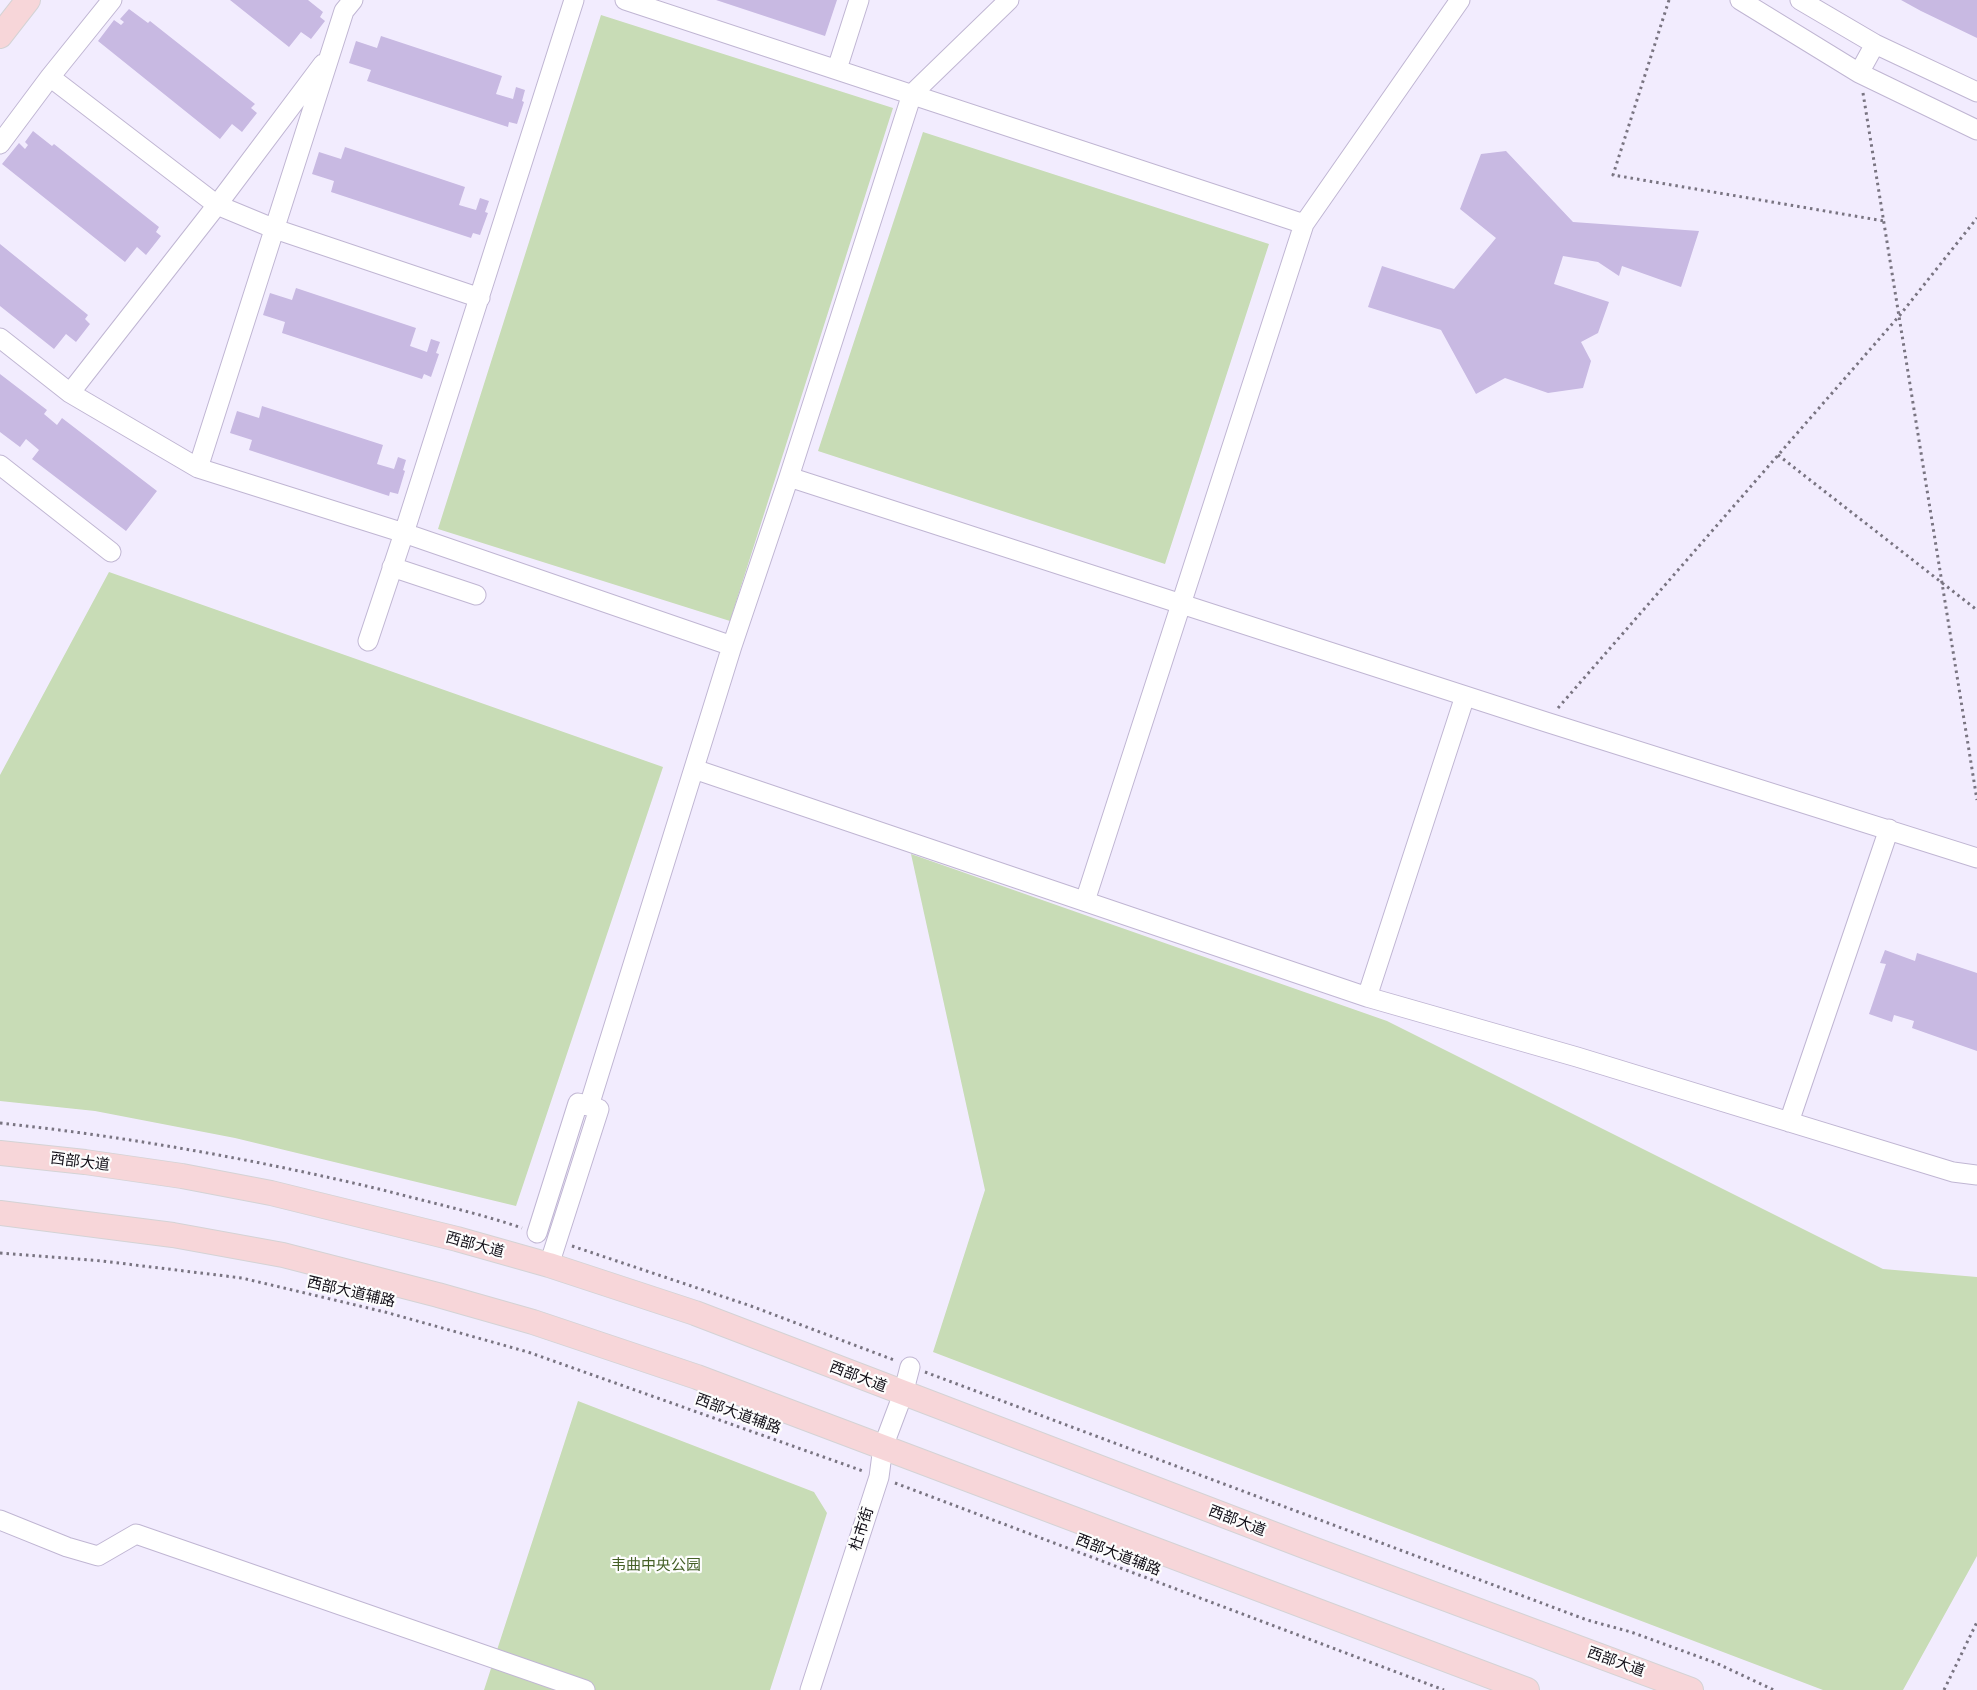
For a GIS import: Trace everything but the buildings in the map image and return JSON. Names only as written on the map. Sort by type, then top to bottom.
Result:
[{"type":"main road","points":[[0,36],[28,0]]},
{"type":"main road","name":"西部大道","points":[[0,1153],[163,1173],[271,1193],[457,1239],[549,1266],[695,1314],[1307,1547],[1691,1690]]},
{"type":"main road","points":[[0,1213],[173,1235],[283,1256],[438,1295],[617,1349],[883,1447],[1527,1690]]},
{"type":"street","points":[[0,144],[50,77],[112,0]]},
{"type":"street","points":[[198,468],[344,11],[353,0]]},
{"type":"street","points":[[368,641],[480,298],[574,0]]},
{"type":"street","points":[[625,0],[1304,224]]},
{"type":"street","points":[[837,69],[859,0]]},
{"type":"street","points":[[589,1106],[732,646],[789,477],[912,94],[1009,0]]},
{"type":"street","points":[[1085,901],[1304,224],[1460,0]]},
{"type":"street","points":[[1740,0],[1859,73],[1977,130]]},
{"type":"street","points":[[1800,0],[1875,44],[1977,92]]},
{"type":"street","points":[[1859,73],[1875,44]]},
{"type":"street","points":[[70,393],[217,204],[331,53]]},
{"type":"street","points":[[50,77],[217,204],[275,229],[480,298]]},
{"type":"street","points":[[0,338],[70,393],[198,468],[404,533],[732,646]]},
{"type":"street","points":[[0,465],[111,552]]},
{"type":"street","points":[[789,477],[1546,722],[1977,858]]},
{"type":"street","points":[[392,568],[476,595]]},
{"type":"street","points":[[1367,997],[1465,696]]},
{"type":"street","points":[[694,769],[1367,997],[1577,1057],[1952,1172],[1977,1175]]},
{"type":"street","points":[[1788,1122],[1888,829]]},
{"type":"street","points":[[537,1233],[578,1103],[599,1109],[549,1266]]},
{"type":"street","name":"杜市街","points":[[810,1690],[879,1477],[883,1447],[903,1394],[910,1366]]},
{"type":"street","points":[[0,1520],[67,1547],[98,1556],[136,1534],[585,1690]]},
{"type":"path","points":[[1669,0],[1613,175],[1884,221]]},
{"type":"path","points":[[1859,73],[1900,315],[1977,800]]},
{"type":"path","points":[[1546,722],[1900,315],[1977,218]]},
{"type":"path","points":[[1778,455],[1977,610]]},
{"type":"path","name":"西部大道辅路","points":[[0,1254],[102,1261],[242,1278],[385,1312],[528,1352],[879,1477],[1444,1690]]},
{"type":"path","points":[[1944,1690],[1977,1622]]},
{"type":"green space","points":[[601,15],[893,108],[730,621],[438,529]]},
{"type":"green space","points":[[923,132],[1269,244],[1165,564],[818,451]]},
{"type":"green space","points":[[109,572],[663,767],[516,1206],[235,1138],[95,1111],[0,1101],[0,775]]},
{"type":"green space","points":[[911,854],[1387,1021],[1883,1269],[1977,1277],[1977,1556],[1903,1690],[1823,1690],[933,1352],[985,1190]]},
{"type":"green space","name":"韦曲中央公园","points":[[578,1401],[814,1492],[827,1513],[770,1690],[484,1690]]}]
